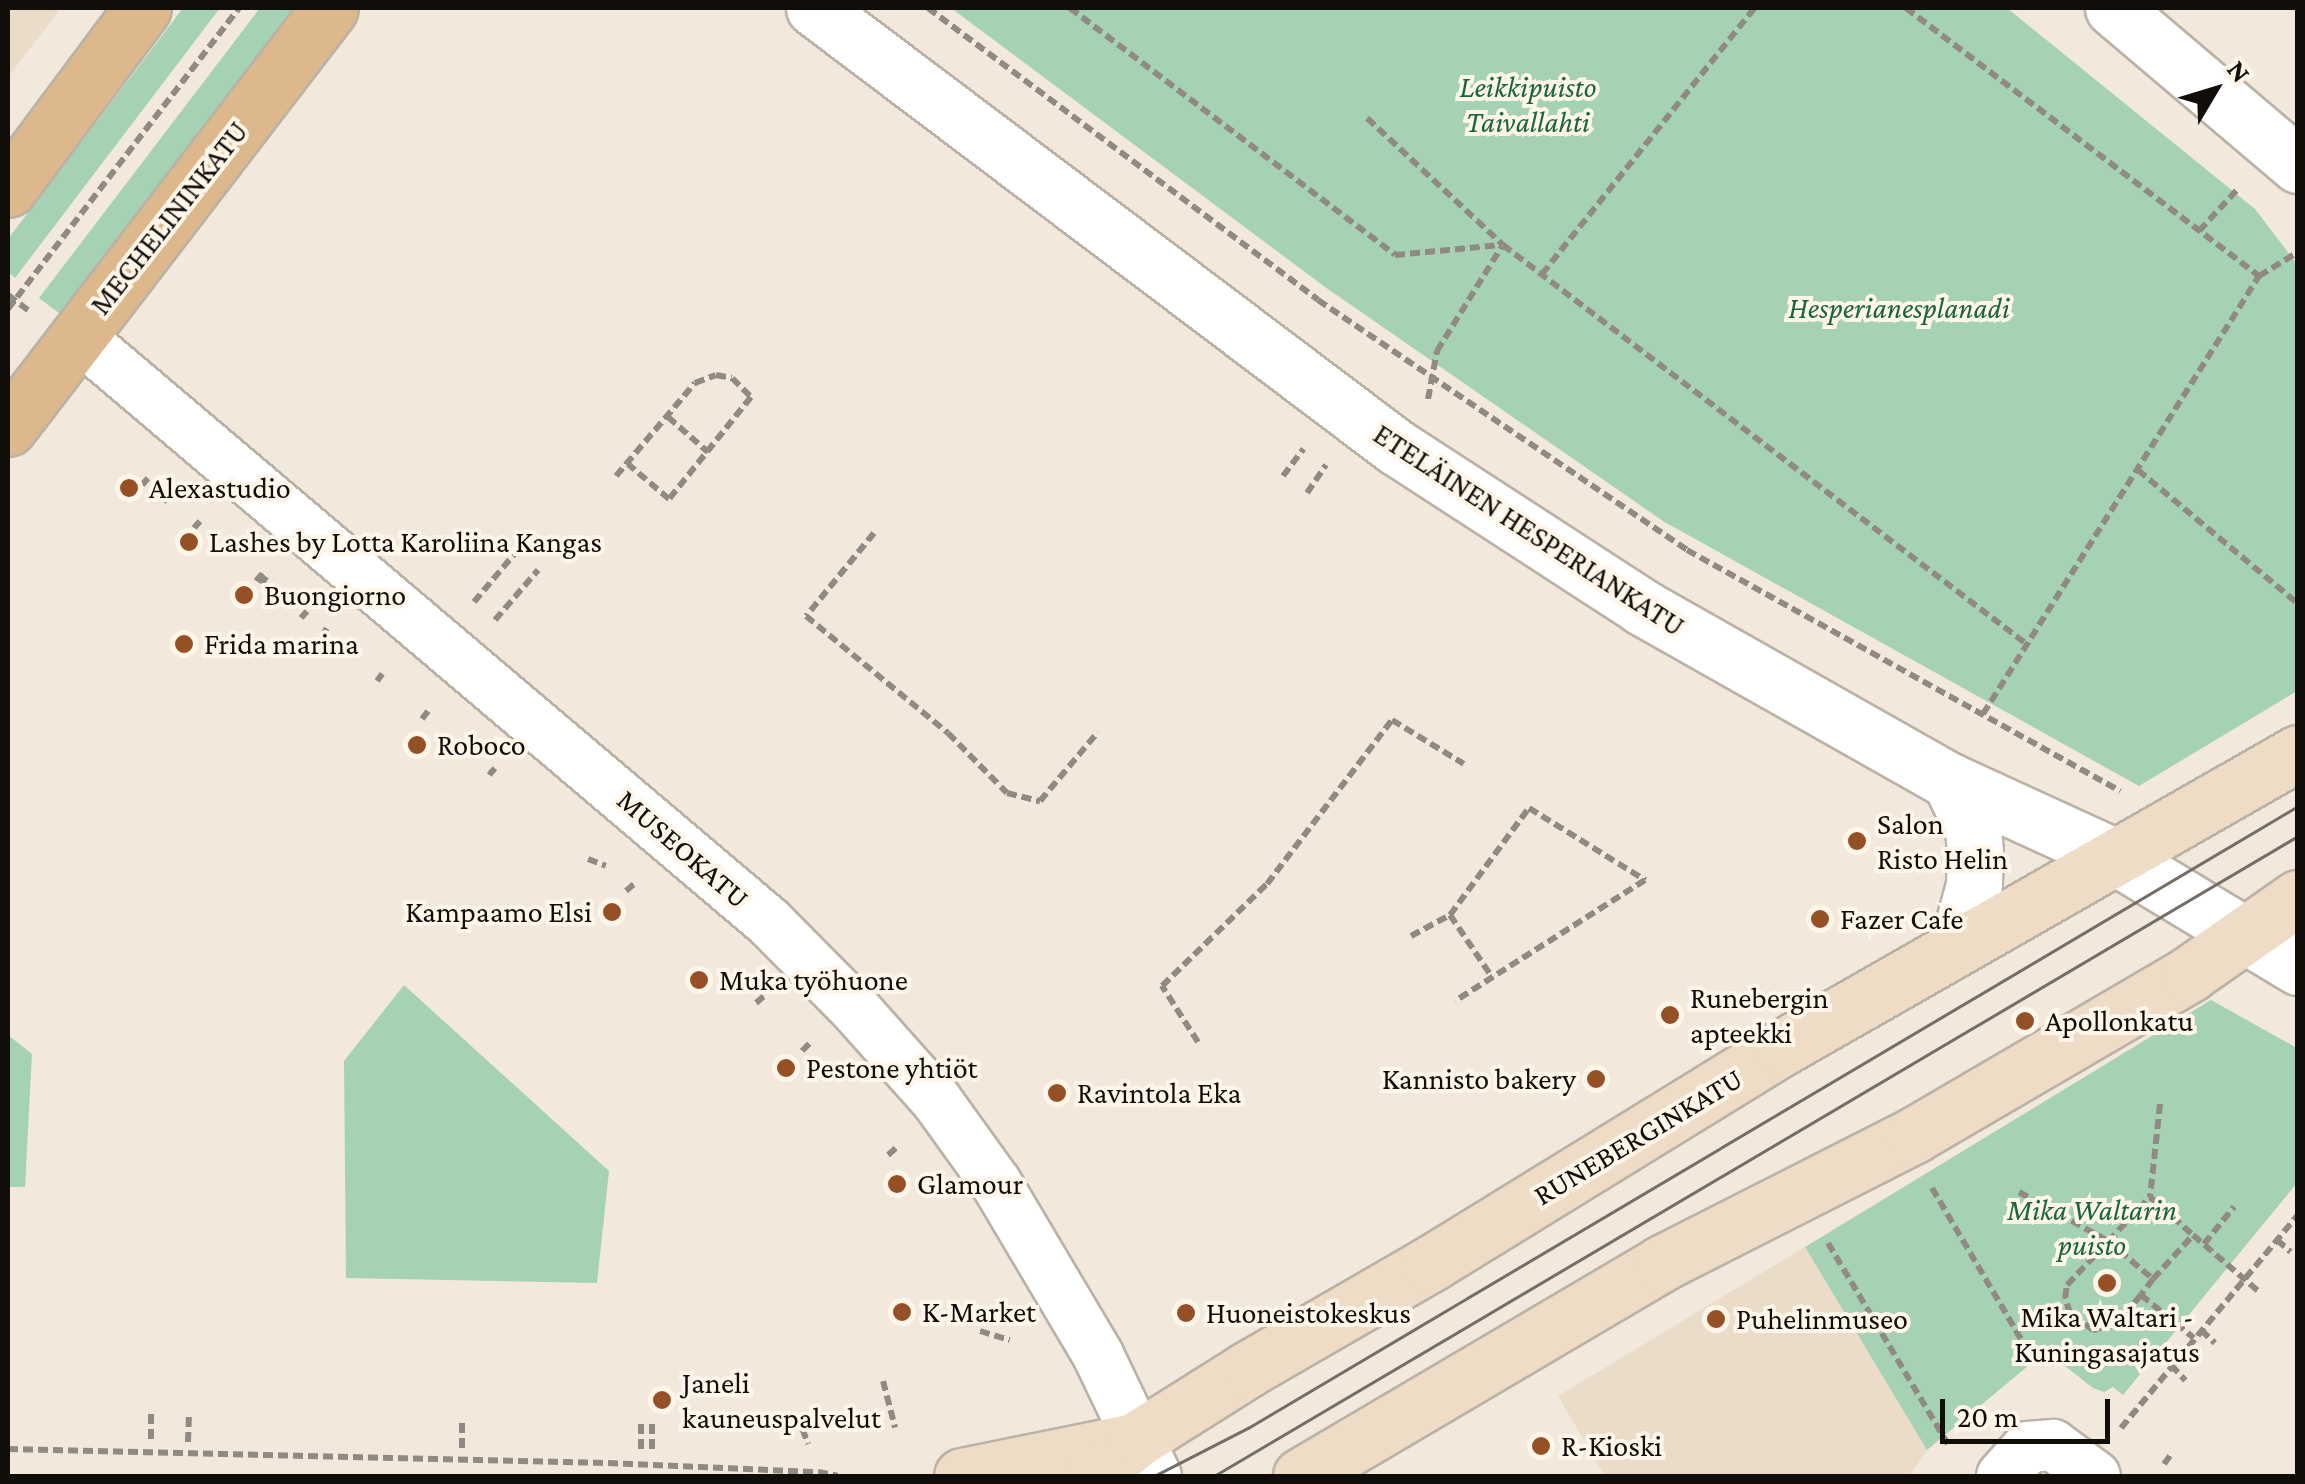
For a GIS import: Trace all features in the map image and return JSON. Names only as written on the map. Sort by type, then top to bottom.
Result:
[{"type":"main road","points":[[8,190],[143,8]]},
{"type":"main road","name":"MECHELININKATU","points":[[8,428],[330,8]]},
{"type":"main road","name":"RUNEBERGINKATU","points":[[1093,1476],[1146,1458],[1957,946],[2298,753]]},
{"type":"main road","points":[[1301,1476],[1662,1263],[1914,1135],[2189,974],[2298,898]]},
{"type":"main road","points":[[962,1476],[1074,1456],[1146,1458]]},
{"type":"street","name":"ETELÄINEN HESPERIANKATU","points":[[814,8],[1396,446],[1642,608],[1950,781],[2114,856],[2298,967]]},
{"type":"street","points":[[2113,8],[2298,165]]},
{"type":"street","name":"MUSEOKATU","points":[[78,336],[769,922],[856,1010],[937,1100],[996,1183],[1054,1274],[1103,1364],[1146,1458]]},
{"type":"street","points":[[1950,781],[1974,829],[1975,852],[1974,885],[1957,946]]},
{"type":"street","points":[[2015,1462],[2053,1445],[2095,1476]]},
{"type":"path","points":[[8,309],[240,8]]},
{"type":"path","points":[[928,8],[1318,300],[1687,550],[2121,792]]},
{"type":"path","points":[[1070,8],[1395,255],[1503,245]]},
{"type":"path","points":[[1542,274],[1754,8]]},
{"type":"path","points":[[1906,8],[2259,276]]},
{"type":"path","points":[[1367,118],[1503,245],[2025,643]]},
{"type":"path","points":[[2199,231],[2237,190]]},
{"type":"path","points":[[1427,406],[1437,352],[1503,245]]},
{"type":"path","points":[[1984,714],[2025,643],[2259,276],[2298,252]]},
{"type":"path","points":[[616,476],[696,384],[716,376],[732,378],[751,397],[669,499],[628,464]]},
{"type":"path","points":[[668,417],[708,452]]},
{"type":"path","points":[[1283,476],[1306,446]]},
{"type":"path","points":[[1306,493],[1328,462]]},
{"type":"path","points":[[2138,470],[2298,604]]},
{"type":"path","points":[[142,486],[148,478]]},
{"type":"path","points":[[163,502],[169,495]]},
{"type":"path","points":[[194,528],[200,521]]},
{"type":"path","points":[[874,533],[806,616],[948,733],[1007,793],[1040,801],[1098,732]]},
{"type":"path","points":[[451,650],[516,552]]},
{"type":"path","points":[[451,650],[538,570]]},
{"type":"path","points":[[422,719],[428,712]]},
{"type":"path","points":[[1198,1042],[1162,986],[1267,884],[1392,720],[1464,764]]},
{"type":"path","points":[[489,776],[496,768]]},
{"type":"path","points":[[1412,936],[1450,915],[1529,808],[1645,880],[1455,1001]]},
{"type":"path","points":[[588,859],[606,866]]},
{"type":"path","points":[[626,891],[634,884]]},
{"type":"path","points":[[1450,915],[1492,977]]},
{"type":"path","points":[[756,1003],[764,996]]},
{"type":"path","points":[[802,1051],[810,1043]]},
{"type":"path","points":[[2160,1104],[2150,1197],[2067,1285],[2065,1298],[2070,1313],[2093,1330],[2107,1330],[2193,1235]]},
{"type":"path","points":[[888,1155],[897,1147]]},
{"type":"path","points":[[1926,1178],[2035,1364]]},
{"type":"path","points":[[2018,1192],[2108,1241],[2153,1278]]},
{"type":"path","points":[[2150,1197],[2258,1291]]},
{"type":"path","points":[[2204,1244],[2234,1207]]},
{"type":"path","points":[[2121,1428],[2298,1215]]},
{"type":"path","points":[[1818,1226],[1948,1444]]},
{"type":"path","points":[[2276,1240],[2291,1252]]},
{"type":"path","points":[[2140,1295],[2194,1338]]},
{"type":"path","points":[[2201,1330],[2216,1344]]},
{"type":"path","points":[[980,1331],[1010,1340]]},
{"type":"path","points":[[2171,1365],[2185,1380]]},
{"type":"path","points":[[883,1381],[895,1427]]},
{"type":"path","points":[[150,1414],[151,1440]]},
{"type":"path","points":[[797,1414],[808,1444]]},
{"type":"path","points":[[188,1415],[188,1442]]},
{"type":"path","points":[[462,1420],[462,1448]]},
{"type":"path","points":[[641,1424],[641,1453]]},
{"type":"path","points":[[652,1424],[652,1453]]},
{"type":"path","points":[[8,1449],[608,1464],[838,1476]]},
{"type":"path","points":[[2164,1464],[2172,1453]]},
{"type":"shaded area","points":[[8,8],[61,8],[8,77]]},
{"type":"shaded area","points":[[1805,1247],[1927,1450],[1909,1476],[1605,1476],[1558,1396]]},
{"type":"green space","points":[[183,8],[220,8],[15,278],[8,272],[8,239]]},
{"type":"green space","points":[[260,8],[299,8],[63,316],[39,298]]},
{"type":"green space","name":"Hesperianesplanadi","points":[[951,8],[2007,8],[2255,209],[2297,264],[2297,691],[2139,786],[1663,521],[1325,287]]},
{"type":"green space","points":[[404,985],[609,1171],[597,1283],[346,1278],[344,1061]]},
{"type":"green space","name":"Mika Waltarin puisto","points":[[2211,1000],[2297,1048],[2297,1183],[2123,1395],[2113,1387],[2104,1392],[2093,1388],[2046,1351],[1927,1450],[1805,1247]]},
{"type":"green space","points":[[8,1035],[32,1054],[25,1187],[8,1187]]},
{"type":"tram line","points":[[1154,1476],[1248,1428],[2298,806]]},
{"type":"tram line","points":[[1214,1476],[2298,836]]},
{"type":"place","name":"Alexastudio","points":[[129,488]]},
{"type":"place","name":"Lashes by Lotta Karoliina Kangas","points":[[189,542]]},
{"type":"place","name":"Buongiorno","points":[[244,595]]},
{"type":"place","name":"Frida marina","points":[[184,644]]},
{"type":"place","name":"Roboco","points":[[417,745]]},
{"type":"place","name":"Salon Risto Helin","points":[[1857,841]]},
{"type":"place","name":"Kampaamo Elsi","points":[[612,912]]},
{"type":"place","name":"Fazer Cafe","points":[[1820,919]]},
{"type":"place","name":"Muka työhuone","points":[[699,980]]},
{"type":"place","name":"Runebergin apteekki","points":[[1670,1015]]},
{"type":"place","name":"Apollonkatu","points":[[2025,1021]]},
{"type":"place","name":"Pestone yhtiöt","points":[[786,1068]]},
{"type":"place","name":"Kannisto bakery","points":[[1596,1079]]},
{"type":"place","name":"Ravintola Eka","points":[[1057,1093]]},
{"type":"place","name":"Glamour","points":[[897,1184]]},
{"type":"place","name":"Mika Waltari - Kuningasajatus","points":[[2107,1283]]},
{"type":"place","name":"K-Market","points":[[902,1312]]},
{"type":"place","name":"Huoneistokeskus","points":[[1186,1313]]},
{"type":"place","name":"Puhelinmuseo","points":[[1716,1319]]},
{"type":"place","name":"Janeli kauneuspalvelut","points":[[662,1400]]},
{"type":"place","name":"R-Kioski","points":[[1541,1446]]},
{"type":"park label","name":"Leikkipuisto Taivallahti","points":[[1528,104]]}]
